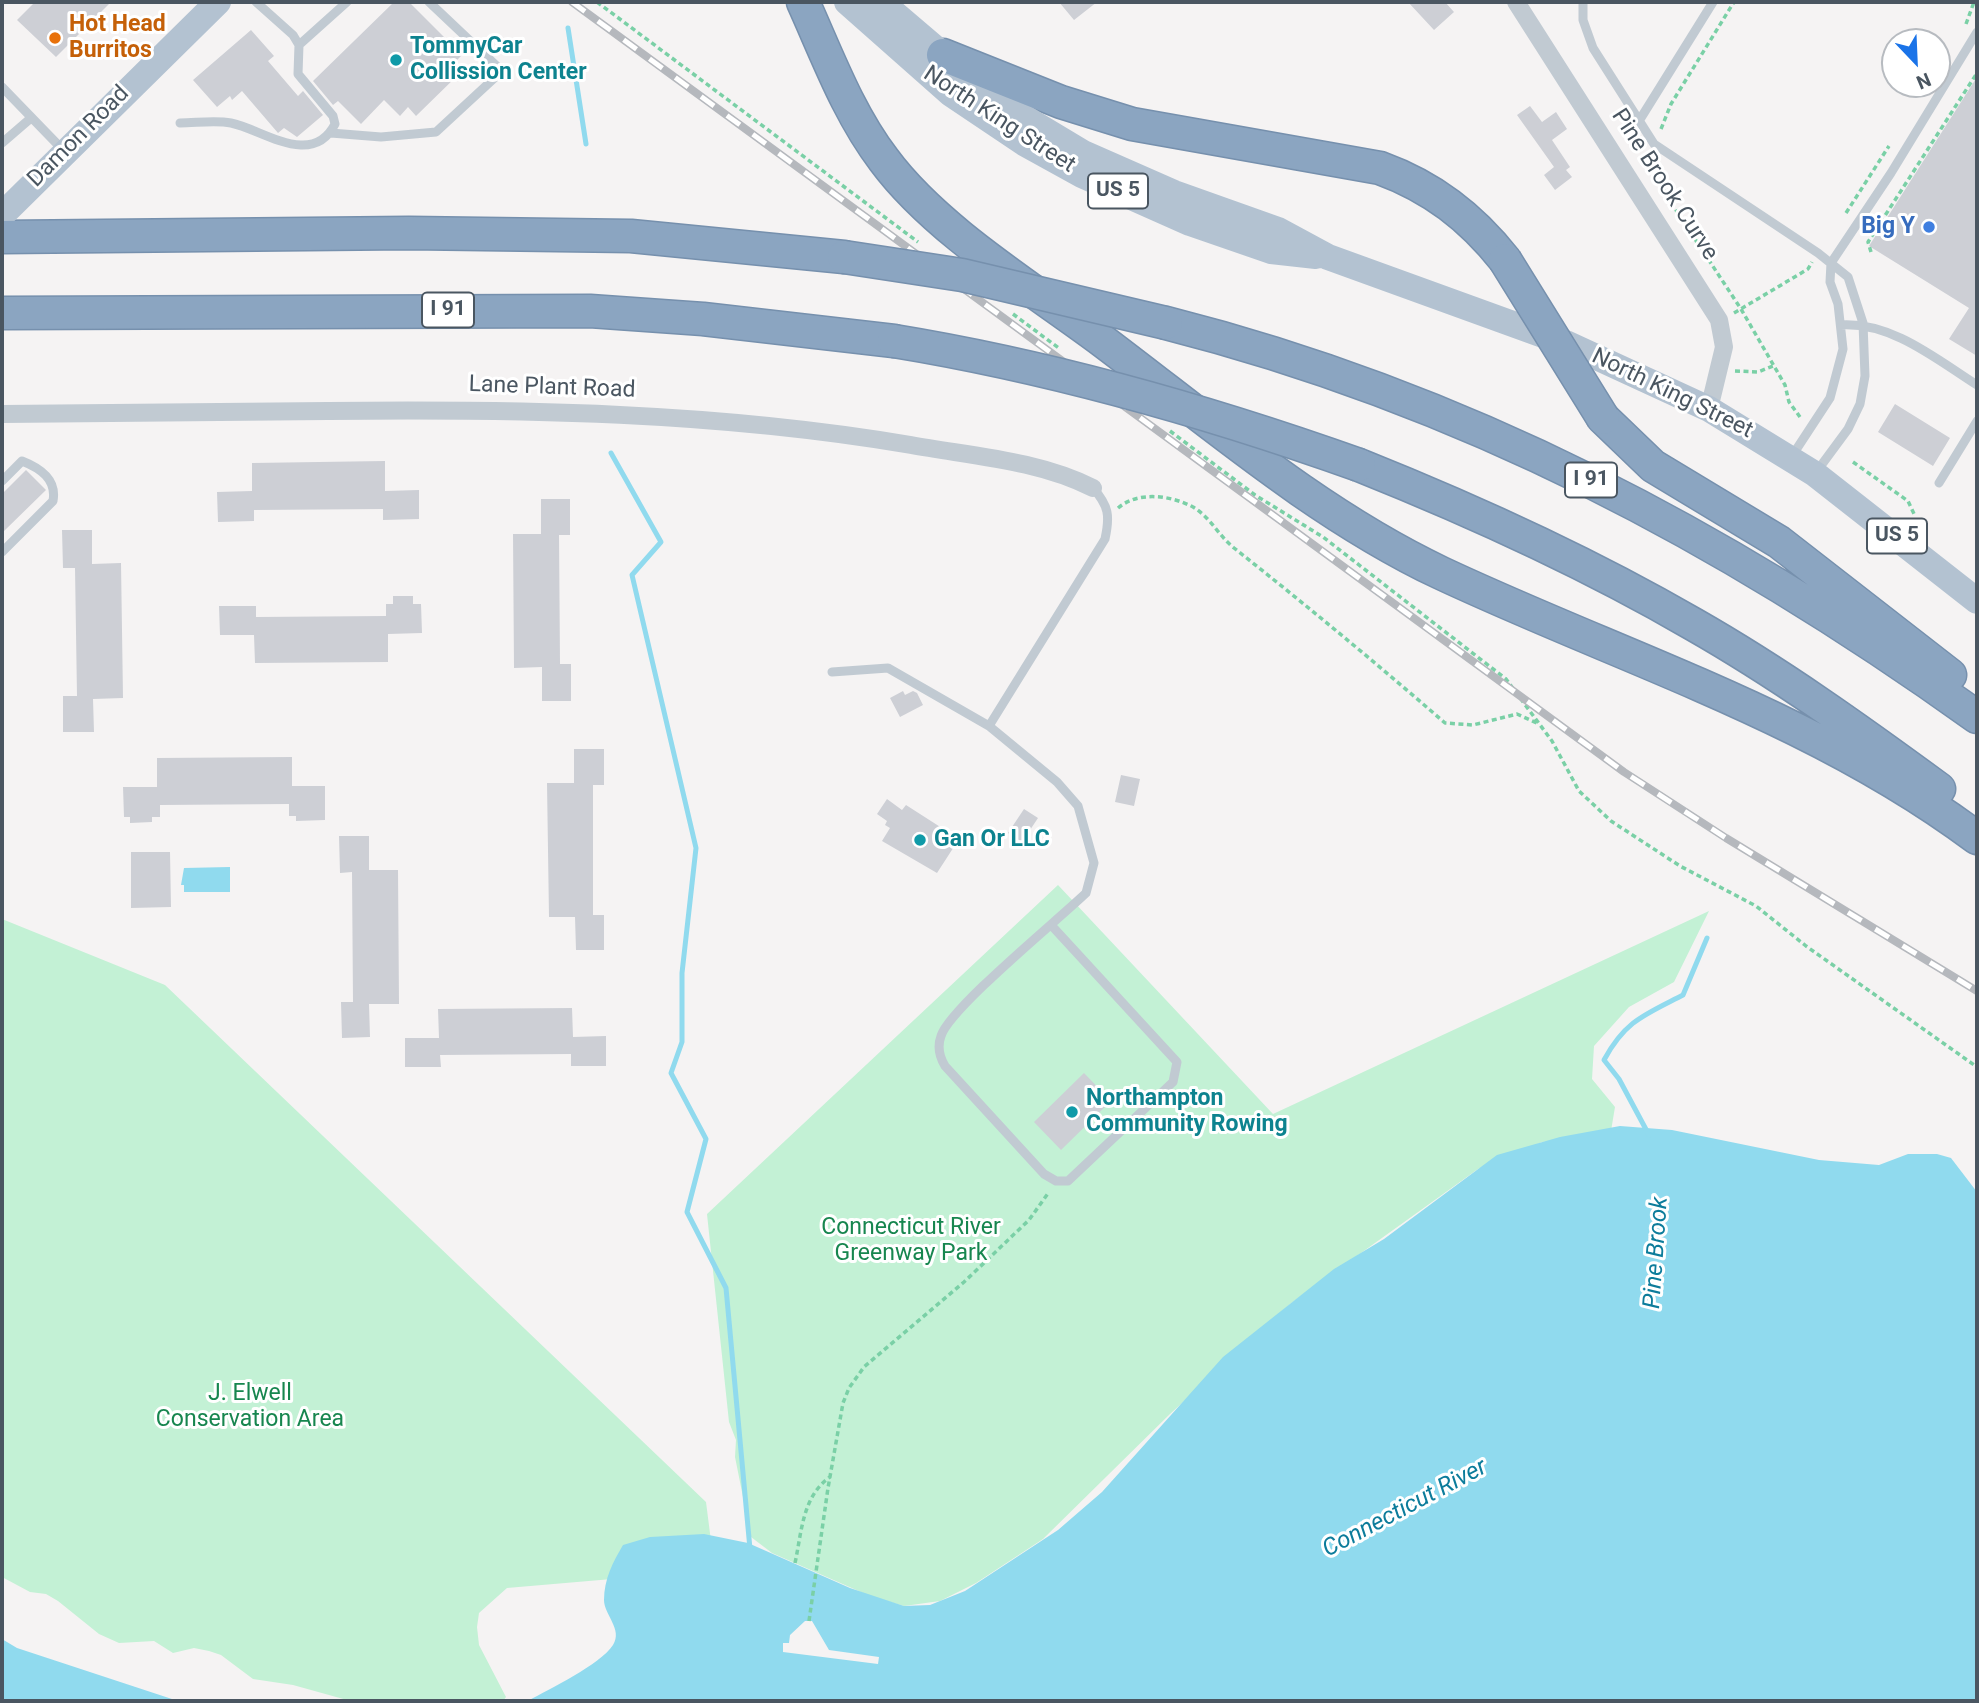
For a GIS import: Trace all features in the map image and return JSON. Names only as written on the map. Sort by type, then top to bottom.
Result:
[{"type":"highway","points":[[803,2],[859,122],[884,160],[916,197],[984,253],[1324,506],[1440,572],[1696,682],[1804,732],[1900,787],[1977,838]]},
{"type":"highway","points":[[943,55],[1061,102],[1132,124],[1344,159],[1397,174],[1433,193],[1466,217],[1505,261],[1603,418],[1653,466],[1794,553],[1910,642],[1977,699]]},
{"type":"highway","name":"I 91","points":[[2,237],[409,233],[631,236],[844,257],[962,275],[1166,323],[1267,350],[1357,380],[1458,419],[1569,469],[1756,570],[1868,641],[1977,717]]},
{"type":"highway","name":"I 91","points":[[2,313],[590,311],[703,319],[894,341],[960,352],[1084,380],[1231,422],[1359,465],[1515,531],[1694,624],[1825,708],[1977,818]]},
{"type":"main road","name":"Damon Road","points":[[2,215],[218,2]]},
{"type":"main road","name":"North King Street","points":[[847,2],[951,93],[1024,143],[1082,175],[1190,223],[1271,251],[1328,257]]},
{"type":"main road","name":"North King Street","points":[[881,2],[943,55],[1028,120],[1083,153],[1174,192],[1278,230],[1328,257],[1568,344],[1710,409],[1815,474],[1977,601]]},
{"type":"street","name":"Pine Brook Curve","points":[[1516,2],[1720,320],[1724,347],[1710,409]]},
{"type":"street","name":"Lane Plant Road","points":[[2,414],[463,410],[583,412],[730,420],[847,434],[997,460],[1055,472],[1093,488]]},
{"type":"lane","points":[[180,123],[231,123],[259,135],[304,144],[317,143],[331,133],[335,124],[333,116],[298,74],[299,45],[293,35],[256,2]]},
{"type":"lane","points":[[299,45],[347,2]]},
{"type":"lane","points":[[331,133],[381,137],[436,132],[502,71],[429,2]]},
{"type":"lane","points":[[1583,2],[1583,20],[1593,48],[1654,145],[1818,253],[1848,277],[1863,323],[1865,376],[1860,404],[1848,429],[1815,474]]},
{"type":"lane","points":[[1639,121],[1713,2]]},
{"type":"lane","points":[[1791,458],[1830,398],[1843,349],[1841,324],[1830,282],[1831,263],[1977,32]]},
{"type":"lane","points":[[2,87],[64,151]]},
{"type":"lane","points":[[2,144],[31,118]]},
{"type":"lane","points":[[1841,324],[1863,323],[1903,339],[1977,385]]},
{"type":"lane","points":[[1939,483],[1977,421]]},
{"type":"lane","points":[[2,481],[22,461],[37,467],[50,479],[55,492],[53,501],[2,552]]},
{"type":"lane","points":[[989,726],[1105,539],[1110,515],[1104,500],[1093,488]]},
{"type":"lane","points":[[832,672],[888,668],[989,726],[1057,782],[1078,806],[1094,863],[1086,893],[960,1010],[941,1035],[938,1049],[944,1066],[1044,1174],[1056,1181],[1068,1181],[1173,1082],[1177,1062],[1052,926]]},
{"type":"path","points":[[597,2],[921,244]]},
{"type":"path","points":[[1734,2],[1671,104],[1654,145],[1647,154],[1668,198],[1741,309],[1785,385],[1789,402],[1800,417]]},
{"type":"path","points":[[1871,252],[1868,242],[1977,73]]},
{"type":"path","points":[[1845,215],[1890,145]]},
{"type":"path","points":[[1720,320],[1808,269],[1818,253]]},
{"type":"path","points":[[1010,311],[1066,353]]},
{"type":"path","points":[[1735,370],[1758,372],[1773,366]]},
{"type":"path","points":[[1167,428],[1255,495],[1323,537],[1506,679],[1541,724],[1579,790],[1611,821],[1681,866],[1756,906],[1806,946],[1977,1067]]},
{"type":"path","points":[[1853,462],[1908,501],[1915,516]]},
{"type":"path","points":[[1110,515],[1129,499],[1164,497],[1193,508],[1210,521],[1223,539],[1315,612],[1445,723],[1473,726],[1517,714],[1541,724]]},
{"type":"path","points":[[809,1621],[843,1403],[864,1367],[973,1273],[1029,1220],[1056,1181]]},
{"type":"path","points":[[795,1563],[808,1501],[815,1489],[830,1477]]},
{"type":"green space","name":"Connecticut River Greenway Park","points":[[1058,885],[1273,1114],[1709,911],[1674,982],[1629,1007],[1594,1046],[1592,1079],[1615,1107],[1610,1137],[1542,1142],[1478,1169],[1290,1304],[1170,1414],[1043,1539],[976,1583],[940,1601],[904,1606],[870,1596],[772,1553],[751,1537],[735,1457],[736,1440],[729,1422],[707,1214]]},
{"type":"green space","name":"J. Elwell Conservation Area","points":[[2,919],[165,985],[706,1502],[717,1588],[612,1579],[507,1588],[479,1613],[477,1627],[479,1645],[506,1697],[503,1701],[347,1700],[293,1685],[253,1679],[221,1655],[209,1651],[194,1648],[173,1653],[154,1641],[119,1643],[99,1634],[46,1594],[30,1592],[2,1577]]},
{"type":"water","points":[[230,867],[230,892],[184,892],[184,885],[181,885],[184,868]]},
{"type":"water","name":"Connecticut River","points":[[1620,1126],[1672,1130],[1819,1160],[1879,1165],[1908,1154],[1937,1154],[1951,1158],[1977,1192],[1977,1701],[528,1701],[586,1668],[613,1645],[615,1628],[604,1600],[607,1578],[623,1545],[650,1537],[704,1534],[748,1543],[850,1588],[904,1606],[930,1605],[965,1591],[1058,1530],[1102,1492],[1223,1357],[1334,1269],[1384,1239],[1497,1155],[1560,1137]]},
{"type":"water","points":[[2,1639],[17,1648],[178,1701],[2,1701]]},
{"type":"pier","points":[[805,1621],[812,1621],[829,1650],[879,1657],[878,1664],[783,1652],[783,1643],[789,1643],[790,1635]]},
{"type":"building","points":[[35,2],[111,2],[56,57],[17,20]]},
{"type":"building","name":"TommyCar Collission Center","points":[[394,2],[409,2],[462,55],[452,65],[460,73],[416,116],[408,107],[400,116],[384,100],[361,124],[338,101],[333,105],[313,81]]},
{"type":"building","points":[[1059,2],[1097,2],[1074,20]]},
{"type":"building","points":[[1408,2],[1445,2],[1454,12],[1434,30]]},
{"type":"building","points":[[251,30],[274,56],[268,61],[298,96],[303,91],[323,115],[297,137],[284,128],[278,133],[242,91],[232,100],[230,96],[217,107],[193,80]]},
{"type":"building","name":"Big Y","points":[[1977,77],[1977,356],[1949,339],[1969,308],[1869,246]]},
{"type":"building","points":[[1530,106],[1542,122],[1556,112],[1567,129],[1552,140],[1570,167],[1566,170],[1572,177],[1555,190],[1544,175],[1554,167],[1517,115]]},
{"type":"building","points":[[1895,404],[1950,438],[1933,466],[1878,432]]},
{"type":"building","points":[[385,461],[385,491],[419,490],[419,519],[383,520],[383,509],[254,510],[254,521],[218,522],[217,492],[252,491],[252,463]]},
{"type":"building","points":[[26,470],[46,490],[2,533],[2,494]]},
{"type":"building","points":[[541,499],[570,499],[570,535],[559,535],[560,664],[571,664],[571,701],[542,701],[542,667],[514,668],[513,534],[541,534]]},
{"type":"building","points":[[62,530],[92,530],[92,564],[121,563],[123,698],[93,699],[94,732],[63,732],[63,696],[77,696],[75,568],[63,568]]},
{"type":"building","points":[[393,596],[413,596],[413,604],[421,604],[422,633],[388,634],[388,662],[255,663],[254,635],[220,635],[219,606],[256,606],[256,617],[386,616],[386,604],[393,604]]},
{"type":"building","points":[[903,691],[905,695],[913,691],[917,693],[923,705],[900,717],[890,698]]},
{"type":"building","points":[[574,749],[604,749],[604,785],[593,785],[593,915],[604,915],[604,950],[576,950],[575,917],[549,917],[547,783],[574,783]]},
{"type":"building","points":[[292,757],[292,786],[325,786],[325,820],[296,821],[296,816],[289,816],[289,804],[160,805],[160,817],[152,817],[152,822],[130,823],[130,817],[124,817],[123,787],[157,787],[157,758]]},
{"type":"building","points":[[1121,775],[1140,779],[1134,806],[1115,802]]},
{"type":"building","name":"Gan Or LLC","points":[[887,799],[902,810],[906,805],[959,839],[937,873],[882,841],[890,828],[885,825],[887,821],[877,814]]},
{"type":"building","points":[[1024,809],[1038,818],[1022,842],[1008,833]]},
{"type":"building","points":[[339,836],[369,836],[369,870],[398,870],[399,1004],[369,1004],[370,1037],[342,1038],[341,1002],[353,1002],[352,872],[340,873]]},
{"type":"building","points":[[131,852],[170,852],[171,907],[131,908]]},
{"type":"building","points":[[572,1008],[573,1037],[606,1036],[606,1066],[571,1066],[571,1054],[440,1055],[441,1067],[405,1067],[405,1038],[439,1038],[438,1009]]},
{"type":"building","name":"Northampton Community Rowing","points":[[1084,1073],[1111,1101],[1061,1150],[1034,1122]]},
{"type":"waterway","points":[[568,28],[586,144]]},
{"type":"waterway","points":[[611,453],[661,542],[632,575],[696,848],[682,973],[682,1042],[671,1073],[706,1139],[687,1212],[726,1288],[750,1549]]},
{"type":"waterway","name":"Pine Brook","points":[[1649,1135],[1619,1079],[1604,1060],[1620,1036],[1637,1020],[1683,995],[1707,938]]},
{"type":"railway","points":[[572,2],[1624,772],[1726,838],[1977,991]]},
{"type":"place","name":"Hot Head Burritos","points":[[55,38]]},
{"type":"place","name":"TommyCar Collission Center","points":[[396,60]]},
{"type":"place","name":"Big Y","points":[[1929,227]]},
{"type":"place","name":"Gan Or LLC","points":[[920,840]]},
{"type":"place","name":"Northampton Community Rowing","points":[[1072,1112]]}]
